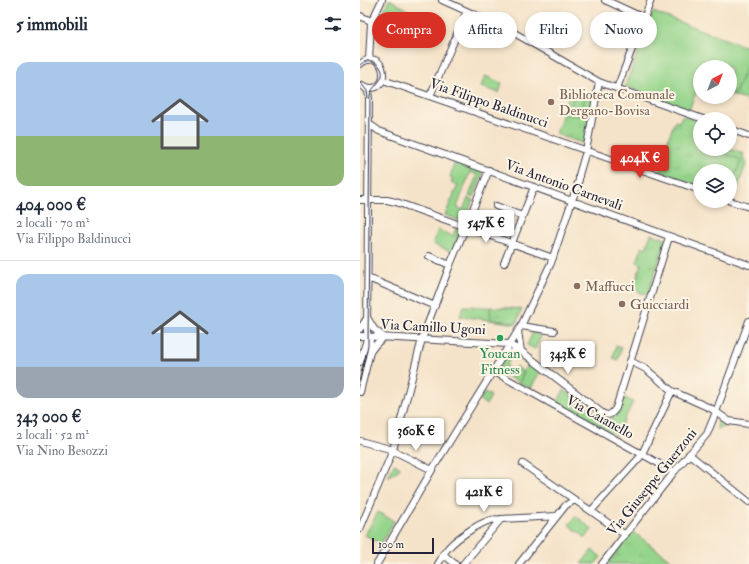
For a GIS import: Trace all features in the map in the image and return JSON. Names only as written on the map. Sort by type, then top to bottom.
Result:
[{"type":"street","points":[[369,60],[371,21],[382,0]]},
{"type":"street","points":[[442,0],[511,31],[599,82],[693,115]]},
{"type":"street","points":[[605,0],[631,12]]},
{"type":"street","points":[[646,12],[651,0]]},
{"type":"street","points":[[430,96],[467,11]]},
{"type":"street","points":[[360,16],[371,21]]},
{"type":"street","points":[[617,88],[632,48]]},
{"type":"street","points":[[360,64],[369,60],[376,61],[382,66],[384,73],[383,80],[372,91],[366,106],[365,122],[369,135]]},
{"type":"street","name":"Via Filippo Baldinucci","points":[[383,80],[693,188]]},
{"type":"street","points":[[377,564],[432,470],[519,328],[553,258],[573,201],[586,151],[599,82]]},
{"type":"street","points":[[361,84],[370,88],[378,86]]},
{"type":"street","points":[[360,392],[370,354],[371,344],[368,336],[367,315],[369,98],[368,91],[361,84]]},
{"type":"street","points":[[369,118],[372,126],[373,155],[369,169]]},
{"type":"street","name":"Via Antonio Carnevali","points":[[372,126],[379,131],[749,265]]},
{"type":"street","points":[[737,132],[749,136]]},
{"type":"street","points":[[360,529],[393,450],[422,339],[465,227],[489,170]]},
{"type":"street","points":[[504,263],[534,187]]},
{"type":"street","points":[[360,200],[387,200],[396,202],[553,258]]},
{"type":"street","points":[[737,203],[749,207]]},
{"type":"street","points":[[496,206],[522,216]]},
{"type":"street","points":[[509,344],[521,351],[602,413],[609,415],[611,414],[616,408],[669,236]]},
{"type":"street","points":[[429,256],[450,265]]},
{"type":"street","points":[[360,272],[368,272]]},
{"type":"street","points":[[368,279],[435,306]]},
{"type":"street","points":[[360,329],[366,322],[367,315]]},
{"type":"street","points":[[367,315],[368,320],[374,329],[386,337]]},
{"type":"street","name":"Via Giuseppe Guerzoni","points":[[602,564],[624,534],[706,434],[716,412],[749,320]]},
{"type":"street","points":[[519,328],[554,331]]},
{"type":"street","points":[[519,328],[521,351]]},
{"type":"street","name":"Via Camillo Ugoni","points":[[360,336],[509,344]]},
{"type":"street","points":[[360,362],[368,336]]},
{"type":"street","points":[[370,354],[376,344],[382,338],[386,337]]},
{"type":"street","name":"Via Camillo Ugoni","points":[[497,343],[503,354]]},
{"type":"street","points":[[360,345],[363,352]]},
{"type":"street","points":[[503,354],[521,351]]},
{"type":"street","points":[[630,361],[646,369],[672,391],[716,412],[729,421],[749,424]]},
{"type":"street","name":"Via Caianello","points":[[493,371],[674,472]]},
{"type":"street","points":[[591,511],[642,454],[672,391]]},
{"type":"street","points":[[360,441],[393,450],[432,470]]},
{"type":"street","points":[[689,454],[749,502]]},
{"type":"street","points":[[522,464],[624,534]]},
{"type":"street","points":[[519,564],[556,516],[566,505],[575,500]]},
{"type":"street","points":[[438,564],[448,547],[486,521],[493,519],[500,520],[556,516]]},
{"type":"street","points":[[463,564],[500,520]]},
{"type":"street","points":[[443,554],[456,564]]},
{"type":"green space","points":[[389,0],[392,0],[409,12],[385,12],[383,11]]},
{"type":"green space","points":[[657,14],[749,48],[749,60],[737,89],[737,60],[693,60],[693,100],[689,110],[625,86],[639,48],[657,48]]},
{"type":"green space","points":[[749,60],[749,101],[737,97],[737,89]]},
{"type":"green space","points":[[485,76],[502,83],[499,93],[481,87]]},
{"type":"green space","points":[[570,92],[592,99],[584,143],[556,134]],"holes":[[[574,96],[585,99],[579,116],[568,112]]]},
{"type":"green space","points":[[574,96],[585,99],[579,116],[568,112]]},
{"type":"green space","points":[[682,116],[693,120],[693,156],[730,156],[741,160],[737,171],[737,164],[693,164],[693,184],[659,172],[666,145],[675,121],[679,122]]},
{"type":"green space","points":[[737,152],[744,154],[744,160],[747,161],[737,190],[737,171],[741,160],[730,156],[737,156]]},
{"type":"green space","points":[[455,162],[483,173],[474,197],[469,196],[477,175],[470,172],[457,207],[463,210],[468,198],[473,200],[464,222],[445,215],[458,185],[451,182],[453,178],[450,177]]},
{"type":"green space","points":[[456,228],[461,230],[452,252],[433,244],[438,230],[453,236]]},
{"type":"green space","points":[[651,234],[666,239],[648,295],[633,290],[641,264],[637,262],[642,247],[646,248]]},
{"type":"green space","points":[[464,306],[522,309],[516,324],[460,316]]},
{"type":"green space","points":[[490,307],[522,309],[516,323],[491,319]]},
{"type":"green space","points":[[533,332],[541,337],[535,349],[527,345]]},
{"type":"green space","points":[[616,346],[621,348],[618,360],[613,358]]},
{"type":"green space","points":[[517,354],[530,363],[528,366],[516,356],[515,358],[512,356],[506,366],[513,371],[516,366],[523,372],[520,383],[499,372],[498,370],[506,357]]},
{"type":"green space","points":[[530,363],[541,372],[531,389],[520,383],[523,372]]},
{"type":"green space","points":[[564,390],[604,419],[610,419],[616,416],[623,397],[633,402],[616,436],[557,403]]},
{"type":"green space","points":[[485,392],[491,396],[486,405],[480,400]]},
{"type":"green space","points":[[720,417],[726,420],[724,427],[717,429],[718,419]]},
{"type":"green space","points":[[394,464],[401,468],[388,477]]},
{"type":"green space","points":[[378,512],[394,521],[381,544],[365,535]]},
{"type":"green space","points":[[576,516],[592,529],[586,538],[569,525]]},
{"type":"green space","points":[[632,531],[676,564],[608,564]]},
{"type":"green space","points":[[592,550],[601,557],[595,564],[581,564]]},
{"type":"tram line","points":[[360,65],[367,61],[373,61],[382,71],[381,78],[371,91],[370,95],[368,345],[360,381]]},
{"type":"tram line","points":[[360,82],[367,91],[368,98]]},
{"type":"place","name":"Biblioteca Comunale Dergano-Bovisa","points":[[551,102]]},
{"type":"place","name":"Maffucci","points":[[577,286]]},
{"type":"place","name":"Guicciardi","points":[[622,304]]},
{"type":"place","name":"Youcan Fitness","points":[[500,338]]}]
